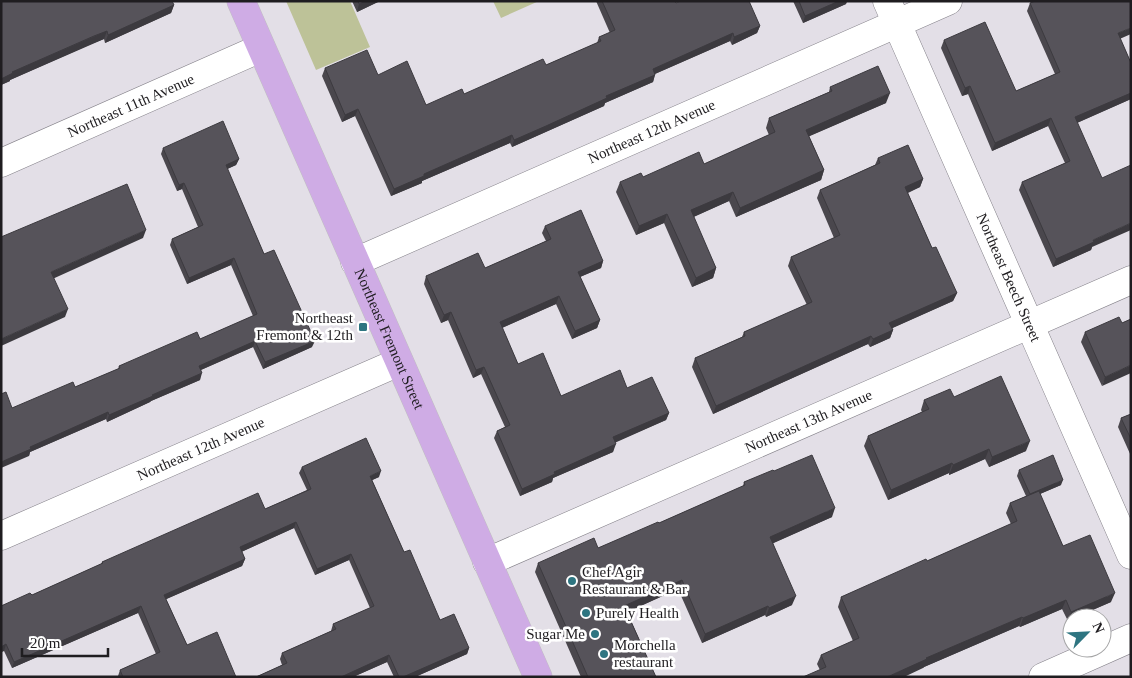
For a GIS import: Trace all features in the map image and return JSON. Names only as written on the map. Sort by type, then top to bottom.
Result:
[{"type":"main road","name":"Northeast Fremont Street","points":[[241,1],[487,562],[534,676]]},
{"type":"street","name":"Northeast 12th Avenue","points":[[355,262],[892,12],[948,1]]},
{"type":"street","name":"Northeast Beech Street","points":[[892,12],[1131,555]]},
{"type":"street","name":"Northeast 11th Avenue","points":[[1,163],[261,48]]},
{"type":"street","name":"Northeast 13th Avenue","points":[[487,562],[1131,280]]},
{"type":"street","name":"Northeast 12th Avenue","points":[[1,536],[399,362]]},
{"type":"street","points":[[1043,677],[1131,638]]},
{"type":"green space","points":[[286,1],[350,1],[370,47],[316,70]]},
{"type":"green space","points":[[493,1],[539,1],[501,18]]},
{"type":"building","points":[[1,1],[172,1],[174,5],[108,35],[107,31],[94,36],[12,72],[1,79]]},
{"type":"building","points":[[602,1],[675,1],[676,3],[680,1],[749,1],[760,26],[734,37],[733,33],[653,69],[655,75],[606,96],[607,98],[514,140],[512,135],[394,189],[358,109],[345,115],[325,68],[367,50],[378,75],[407,61],[426,105],[462,89],[464,94],[543,59],[546,65],[601,41],[599,37],[615,30]]},
{"type":"building","points":[[799,1],[839,1],[805,16]]},
{"type":"building","points":[[1035,1],[1131,1],[1131,28],[1118,33],[1131,63],[1131,93],[1075,117],[1102,178],[1131,165],[1131,223],[1056,259],[1022,182],[1070,161],[1051,118],[995,143],[970,86],[965,88],[944,40],[985,22],[1016,91],[1060,72],[1030,3]]},
{"type":"building","points":[[878,66],[890,93],[806,130],[824,170],[740,208],[733,192],[691,210],[716,268],[696,278],[667,214],[639,226],[620,182],[641,173],[643,177],[699,152],[704,164],[775,132],[769,118],[832,91],[830,87]]},
{"type":"building","points":[[223,121],[239,159],[226,165],[264,254],[274,250],[315,341],[265,362],[255,341],[199,366],[202,373],[109,415],[108,412],[1,462],[1,394],[6,392],[12,408],[73,382],[75,387],[197,332],[200,339],[257,314],[234,258],[189,278],[172,239],[203,225],[184,183],[179,185],[163,148]]},
{"type":"building","points":[[908,145],[923,179],[905,187],[932,248],[936,247],[957,293],[889,323],[893,330],[873,339],[871,336],[716,406],[695,358],[745,336],[744,332],[812,302],[791,257],[840,235],[820,190],[880,163],[878,158]]},
{"type":"building","points":[[127,184],[146,230],[51,272],[68,309],[1,339],[1,237]]},
{"type":"building","points":[[581,210],[603,261],[578,272],[600,320],[575,331],[559,296],[500,322],[518,364],[543,353],[561,396],[620,370],[627,388],[652,377],[669,413],[613,437],[616,444],[554,472],[555,474],[522,489],[497,431],[510,425],[484,367],[476,370],[451,312],[444,315],[426,276],[478,253],[485,268],[551,239],[545,226]]},
{"type":"building","points":[[1119,317],[1122,323],[1131,319],[1131,365],[1105,377],[1085,332]]},
{"type":"building","points":[[1001,376],[1030,441],[992,457],[989,449],[891,490],[868,436],[929,409],[924,400],[950,389],[954,397]]},
{"type":"building","points":[[1131,414],[1131,439],[1121,418]]},
{"type":"building","points":[[366,438],[381,471],[370,476],[404,552],[410,550],[440,620],[454,614],[469,648],[403,677],[399,677],[389,655],[341,677],[256,677],[287,663],[282,653],[336,629],[333,624],[374,606],[351,554],[317,569],[296,522],[240,547],[245,559],[164,595],[187,645],[217,632],[236,677],[123,677],[120,670],[160,652],[141,606],[14,662],[6,644],[1,647],[1,606],[30,593],[32,595],[258,493],[265,509],[311,489],[302,467]]},
{"type":"building","points":[[812,455],[835,508],[770,537],[796,596],[769,608],[768,606],[705,634],[682,580],[624,606],[656,677],[588,677],[538,563],[594,538],[598,548],[745,485],[744,482]]},
{"type":"building","points":[[1053,455],[1063,480],[1030,494],[1019,470]]},
{"type":"building","points":[[1039,491],[1063,546],[1090,535],[1115,593],[1080,608],[1069,608],[1066,600],[926,658],[887,677],[803,677],[826,667],[821,655],[859,638],[841,597],[1017,521],[1010,503]]},
{"type":"place","name":"Northeast Fremont & 12th","points":[[363,327]]},
{"type":"place","name":"Chef Agir Restaurant & Bar","points":[[572,581]]},
{"type":"place","name":"Purely Health","points":[[586,613]]},
{"type":"place","name":"Sugar Me","points":[[595,634]]},
{"type":"place","name":"Morchella restaurant","points":[[604,654]]}]
